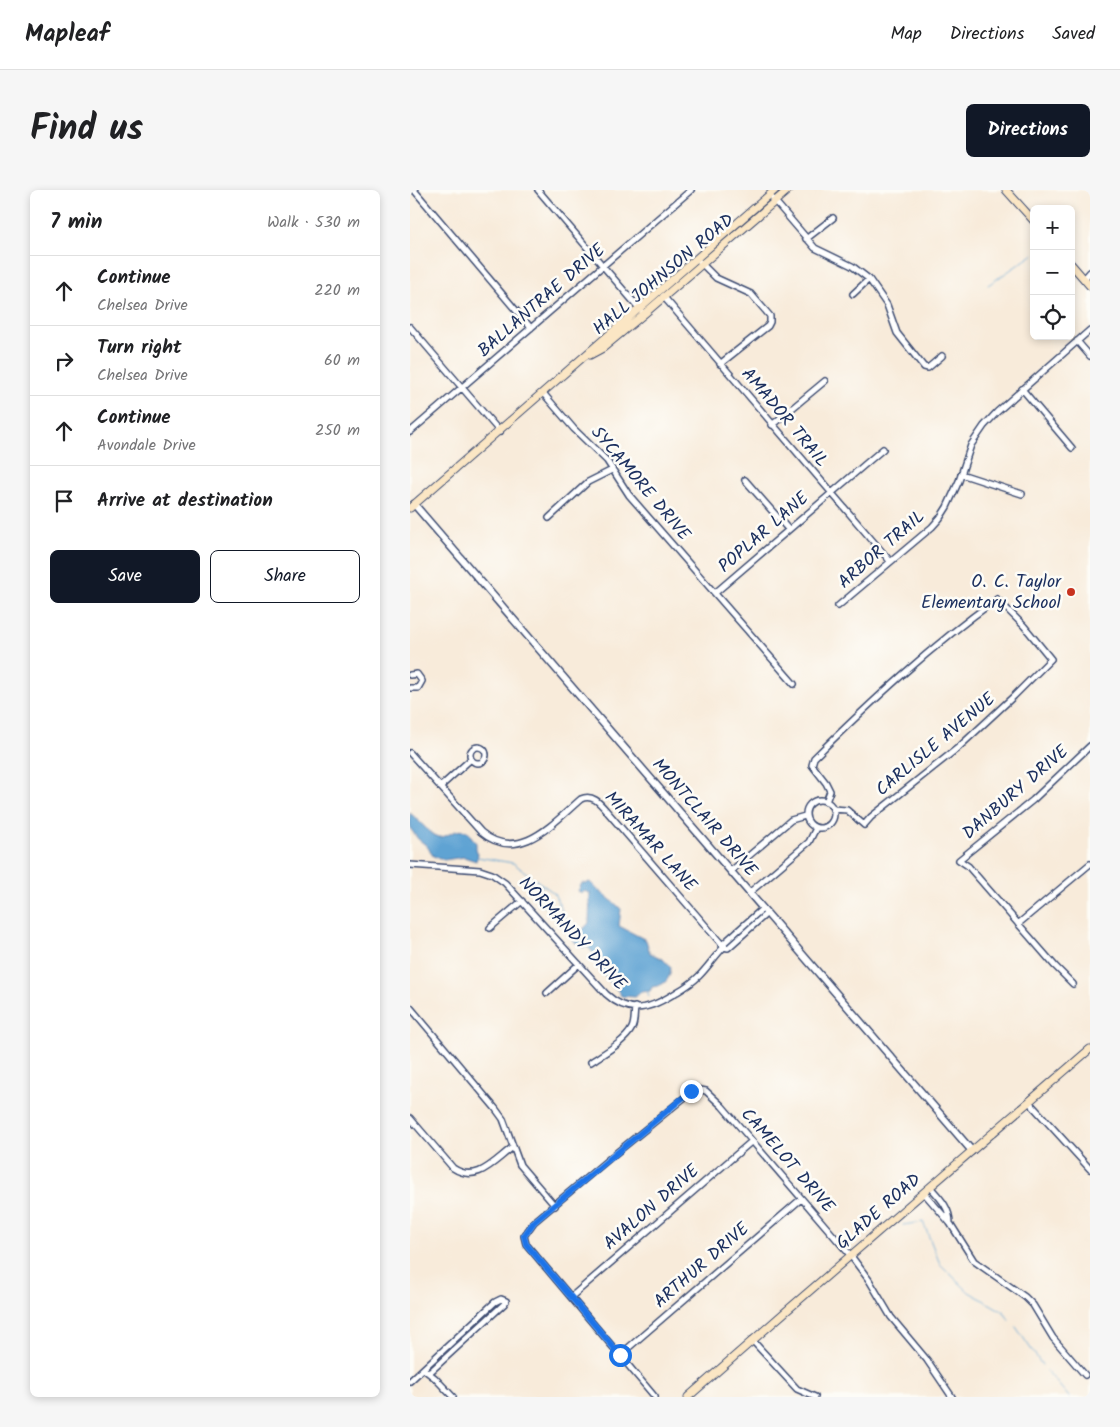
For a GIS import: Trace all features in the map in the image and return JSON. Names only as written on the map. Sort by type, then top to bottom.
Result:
[{"type":"main road","name":"HALL JOHNSON ROAD","points":[[699,261],[788,190]]},
{"type":"main road","points":[[1006,190],[1030,217]]},
{"type":"main road","name":"HALL JOHNSON ROAD","points":[[412,506],[581,361],[603,348],[641,311],[699,261],[772,193]]},
{"type":"main road","points":[[1075,269],[1090,286]]},
{"type":"main road","name":"GLADE ROAD","points":[[691,1396],[752,1340],[1090,1049]]},
{"type":"street","points":[[414,190],[531,328]]},
{"type":"street","points":[[538,190],[641,311]]},
{"type":"street","name":"BALLANTRAE DRIVE","points":[[410,432],[691,190]]},
{"type":"street","points":[[772,193],[775,201],[806,239],[816,248],[852,266],[869,279],[887,305],[897,333],[926,368],[942,356]]},
{"type":"street","points":[[806,239],[832,218]]},
{"type":"street","points":[[699,261],[719,280],[751,294],[768,313],[770,319],[768,326],[720,364]]},
{"type":"street","points":[[1084,279],[1090,272]]},
{"type":"street","points":[[853,294],[869,279]]},
{"type":"street","name":"AMADOR TRAIL","points":[[661,294],[890,562]]},
{"type":"street","points":[[410,327],[500,432]]},
{"type":"street","name":"ARBOR TRAIL","points":[[838,606],[932,527],[947,507],[971,445],[976,437],[997,412],[1090,330]]},
{"type":"street","points":[[1077,342],[1090,356]]},
{"type":"street","points":[[772,425],[825,381]]},
{"type":"street","points":[[1022,389],[1072,448]]},
{"type":"street","name":"SYCAMORE DRIVE","points":[[543,393],[574,429],[607,461],[629,495],[794,684]]},
{"type":"street","name":"POPLAR LANE","points":[[716,593],[883,449]]},
{"type":"street","points":[[549,518],[588,482],[612,470]]},
{"type":"street","points":[[961,474],[1022,494]]},
{"type":"street","points":[[745,480],[788,529]]},
{"type":"street","name":"MONTCLAIR DRIVE","points":[[412,506],[731,871],[764,912],[847,1004],[972,1151]]},
{"type":"street","name":"CARLISLE AVENUE","points":[[826,802],[830,791],[812,765],[814,758],[876,698],[921,658],[997,599],[1024,626],[1051,659],[959,748],[871,817],[864,825],[847,810],[833,809]]},
{"type":"street","points":[[410,675],[417,674],[422,681],[418,688],[410,688]]},
{"type":"street","name":"DANBURY DRIVE","points":[[1018,924],[968,866],[959,860],[1033,800],[1090,746]]},
{"type":"street","name":"MIRAMAR LANE","points":[[410,753],[487,837],[501,844],[519,844],[534,838],[586,796],[593,798],[724,945]]},
{"type":"street","points":[[440,787],[471,759]]},
{"type":"street","points":[[820,800],[826,802],[833,809],[834,818],[825,828],[816,828],[809,824],[805,816],[807,807],[820,800]]},
{"type":"street","points":[[731,871],[791,820],[805,816]]},
{"type":"street","points":[[749,893],[810,842],[816,828]]},
{"type":"street","points":[[1073,984],[1018,924],[1090,864]]},
{"type":"street","name":"NORMANDY DRIVE","points":[[410,866],[480,870],[492,874],[505,882],[612,999],[628,1007],[653,1006],[686,986],[699,976],[724,945],[764,912]]},
{"type":"street","points":[[490,928],[522,900]]},
{"type":"street","points":[[547,993],[579,964]]},
{"type":"street","points":[[410,1007],[503,1119],[520,1165],[554,1206]]},
{"type":"street","points":[[591,1062],[631,1031],[635,1007]]},
{"type":"street","name":"CAMELOT DRIVE","points":[[571,1297],[524,1241],[525,1233],[534,1222],[691,1091],[695,1089],[706,1091],[722,1106],[851,1256],[869,1280],[892,1317],[927,1360],[952,1397]]},
{"type":"street","points":[[1029,1102],[1090,1169]]},
{"type":"street","points":[[410,1118],[453,1168],[461,1174],[476,1174],[513,1147]]},
{"type":"street","name":"AVALON DRIVE","points":[[571,1297],[752,1141]]},
{"type":"street","points":[[930,1188],[949,1212],[950,1224]]},
{"type":"street","points":[[924,1193],[950,1224],[974,1261],[1033,1305],[1053,1338],[1085,1375]]},
{"type":"street","name":"ARTHUR DRIVE","points":[[620,1355],[801,1199]]},
{"type":"street","points":[[571,1297],[655,1397]]},
{"type":"street","points":[[410,1381],[435,1367],[506,1301],[501,1299],[496,1302],[430,1362],[426,1371]]},
{"type":"street","points":[[752,1340],[797,1389],[815,1397]]},
{"type":"street","points":[[430,1362],[435,1367]]},
{"type":"street","points":[[426,1371],[453,1397]]},
{"type":"water","points":[[410,813],[431,833],[438,837],[462,830],[468,832],[476,843],[478,854],[476,861],[464,857],[444,860],[433,856],[427,846],[418,839],[410,828]]},
{"type":"water","points":[[589,882],[621,909],[619,926],[646,940],[650,953],[663,959],[671,968],[668,979],[663,984],[652,987],[650,991],[641,992],[635,997],[621,996],[597,968],[595,955],[588,947],[582,947],[572,940],[589,923],[590,893],[578,891],[582,883],[586,884]]},
{"type":"waterway","points":[[988,285],[1030,257]]},
{"type":"waterway","points":[[477,857],[513,863],[554,893],[566,920],[579,934]]},
{"type":"waterway","points":[[541,884],[542,903],[544,906],[564,917]]},
{"type":"waterway","points":[[647,991],[649,996]]},
{"type":"waterway","points":[[903,1225],[923,1222],[940,1264],[969,1292],[1004,1312],[1009,1320]]},
{"type":"waterway","points":[[1016,1327],[1042,1365]]},
{"type":"waterway","points":[[1047,1371],[1069,1397]]},
{"type":"place","name":"O. C. Taylor Elementary School","points":[[1071,592]]},
{"type":"route","points":[[620,1355],[526,1244],[524,1236],[534,1222],[691,1091]]}]
